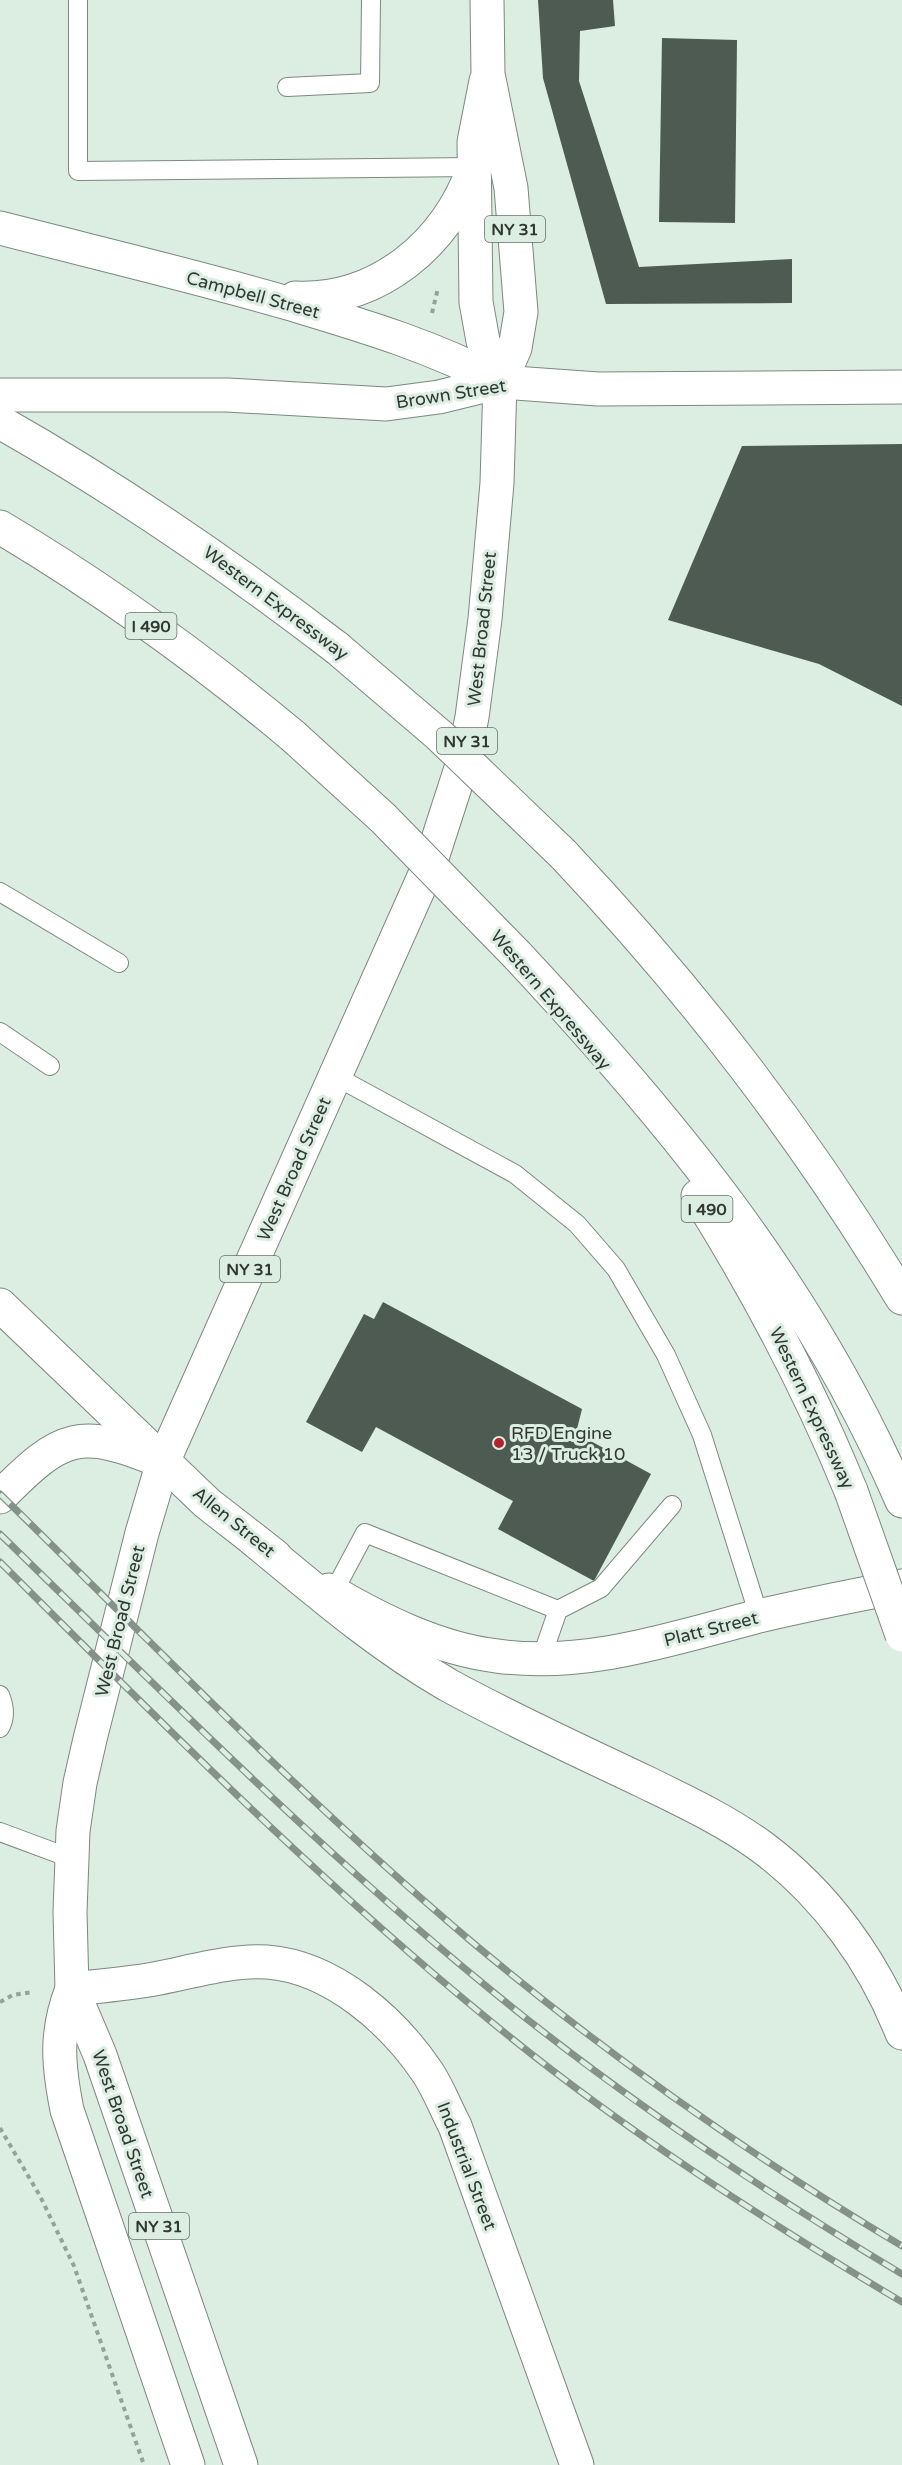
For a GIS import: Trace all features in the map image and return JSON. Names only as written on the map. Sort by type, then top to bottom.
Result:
[{"type":"main road","name":"West Broad Street","points":[[188,2465],[67,2110],[59,2064],[59,2042],[61,2023],[72,1989],[70,1858],[80,1784],[90,1739],[142,1533],[163,1462],[431,861],[463,762],[472,717],[485,619],[496,483],[500,382],[515,348],[519,330],[521,291],[511,188],[488,74],[487,0]]},
{"type":"main road","name":"West Broad Street","points":[[488,74],[477,123],[474,167],[478,322],[489,360],[500,382]]},
{"type":"main road","points":[[256,294],[304,298],[328,296],[353,290],[397,270],[424,249],[444,226],[462,196],[474,167]]},
{"type":"main road","name":"Campbell Street","points":[[0,228],[256,294],[419,344],[446,354],[500,382]]},
{"type":"main road","name":"Brown Street","points":[[0,395],[227,395],[386,404],[439,397],[500,382],[598,389],[902,387]]},
{"type":"main road","name":"Western Expressway","points":[[0,422],[162,521],[227,565],[337,648],[439,735],[563,854],[676,979],[759,1083],[836,1192],[902,1298]]},
{"type":"main road","name":"Western Expressway","points":[[0,528],[71,571],[182,647],[293,736],[382,818],[517,955],[584,1036],[638,1106],[701,1200],[753,1287],[816,1409],[851,1491],[902,1635]]},
{"type":"main road","points":[[517,955],[609,1055],[662,1118],[762,1249],[835,1364],[897,1490]]},
{"type":"main road","name":"Allen Street","points":[[0,1305],[207,1503],[292,1568],[333,1593],[431,1640],[475,1653],[530,1659]]},
{"type":"main road","points":[[0,1497],[41,1458],[58,1447],[71,1443],[103,1442],[135,1450],[163,1462]]},
{"type":"main road","points":[[253,1539],[366,1632],[406,1660],[501,1712],[709,1814],[764,1848],[793,1872],[819,1899],[856,1946],[888,2002],[902,2032]]},
{"type":"main road","name":"Platt Street","points":[[530,1659],[585,1657],[653,1644],[759,1616],[902,1586]]},
{"type":"main road","name":"Industrial Street","points":[[72,1989],[152,1979],[225,1965],[268,1962],[308,1972],[348,1992],[391,2028],[428,2074],[455,2126],[577,2465]]},
{"type":"main road","name":"West Broad Street","points":[[72,1989],[100,2055],[241,2465]]},
{"type":"lane","points":[[78,0],[78,171],[474,167]]},
{"type":"lane","points":[[287,87],[370,83],[370,0]]},
{"type":"lane","points":[[0,892],[119,963]]},
{"type":"lane","points":[[0,1032],[50,1066]]},
{"type":"lane","points":[[335,1076],[514,1174],[577,1224],[616,1269],[666,1355],[702,1435],[759,1616]]},
{"type":"lane","points":[[530,1659],[558,1610],[601,1588],[672,1504]]},
{"type":"lane","points":[[333,1593],[365,1533],[558,1610]]},
{"type":"lane","points":[[0,1695],[5,1707],[0,1728]]},
{"type":"lane","points":[[0,1832],[70,1858]]},
{"type":"path","points":[[430,320],[441,278]]},
{"type":"path","points":[[0,2128],[40,2196],[74,2266],[144,2465]]},
{"type":"building","points":[[538,0],[613,0],[615,26],[580,31],[579,81],[639,267],[792,259],[792,303],[606,304],[543,78]]},
{"type":"building","points":[[662,38],[737,40],[735,223],[659,222]]},
{"type":"building","points":[[902,444],[902,706],[819,664],[668,620],[742,446]]},
{"type":"building","name":"RFD Engine 13 / Truck 10","points":[[383,1302],[582,1409],[576,1433],[651,1474],[594,1581],[498,1529],[513,1501],[376,1427],[362,1452],[306,1422],[364,1314],[374,1319]]},
{"type":"railway","points":[[0,1494],[291,1779],[410,1889],[472,1942],[575,2025],[681,2103],[790,2176],[902,2246]]},
{"type":"railway","points":[[0,1534],[178,1708],[299,1822],[360,1878],[486,1986],[637,2102],[741,2173],[902,2274]]},
{"type":"railway","points":[[0,1562],[180,1741],[303,1857],[429,1970],[494,2024],[592,2100],[693,2171],[902,2302]]},
{"type":"place","name":"RFD Engine 13 / Truck 10","points":[[499,1443]]}]
